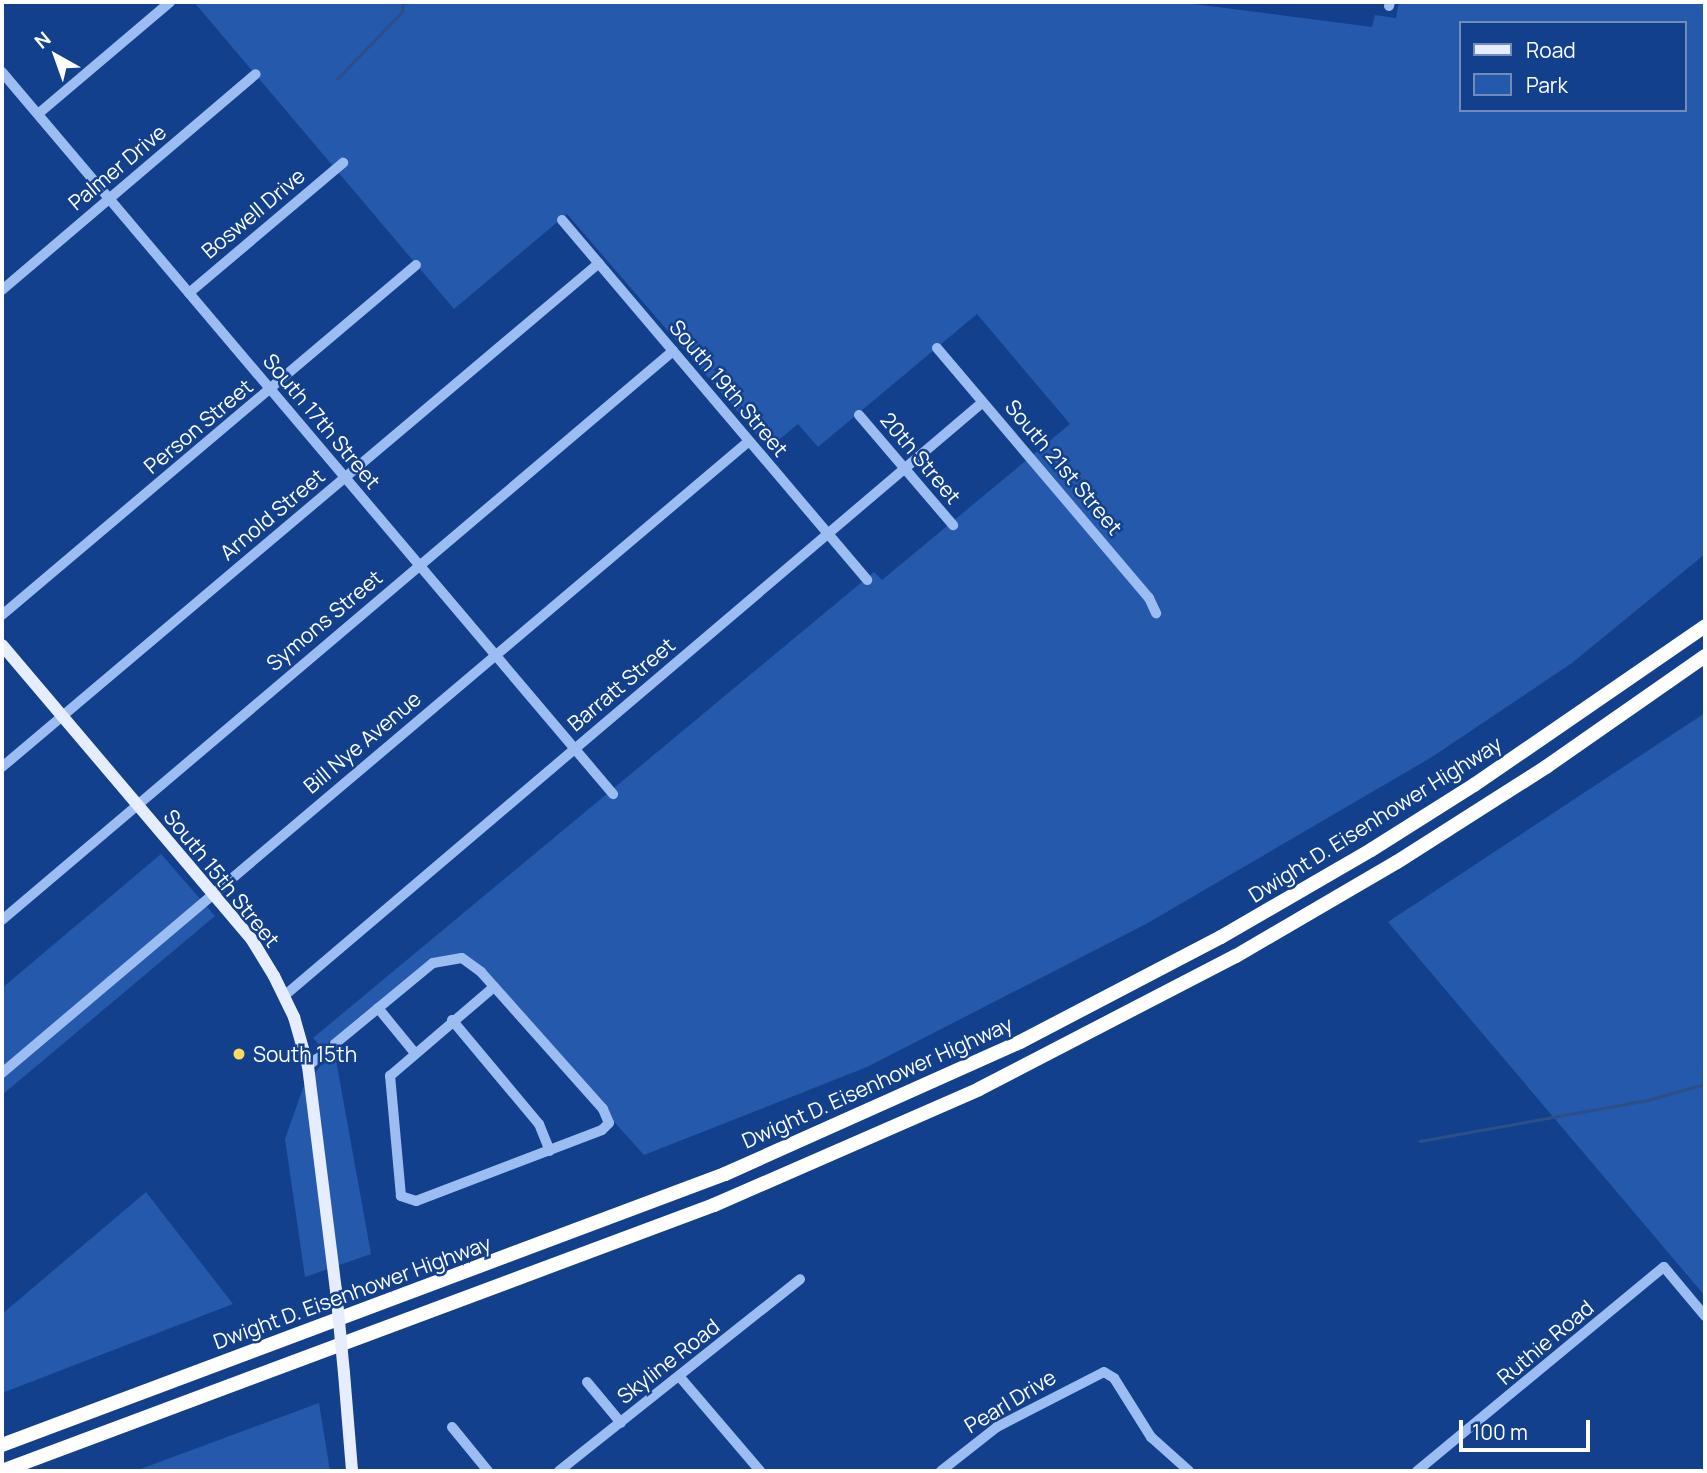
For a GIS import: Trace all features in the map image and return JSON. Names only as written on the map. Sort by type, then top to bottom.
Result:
[{"type":"highway","name":"Dwight D. Eisenhower Highway","points":[[2,1445],[725,1174],[996,1053],[1221,937],[1371,850],[1485,778],[1705,626]]},
{"type":"highway","name":"Dwight D. Eisenhower Highway","points":[[2,1471],[714,1205],[990,1083],[1236,956],[1397,862],[1546,768],[1705,656]]},
{"type":"main road","name":"South 15th Street","points":[[2,645],[252,940],[284,996],[308,1066],[337,1290],[352,1471]]},
{"type":"street","points":[[38,114],[170,2]]},
{"type":"street","name":"South 17th Street","points":[[2,72],[613,794]]},
{"type":"street","name":"Palmer Drive","points":[[2,290],[256,74]]},
{"type":"street","name":"Boswell Drive","points":[[189,293],[343,163]]},
{"type":"street","name":"South 19th Street","points":[[562,220],[867,580]]},
{"type":"street","name":"Arnold Street","points":[[2,767],[599,264]]},
{"type":"street","name":"Person Street","points":[[2,615],[416,265]]},
{"type":"street","name":"South 21st Street","points":[[937,348],[1150,598],[1156,613]]},
{"type":"street","name":"Symons Street","points":[[2,920],[673,351]]},
{"type":"street","name":"Barratt Street","points":[[284,996],[983,402]]},
{"type":"street","name":"20th Street","points":[[859,415],[953,525]]},
{"type":"street","name":"Bill Nye Avenue","points":[[2,1073],[749,441]]},
{"type":"street","points":[[308,1066],[433,963],[453,957],[470,962],[494,987],[603,1109],[609,1123],[593,1136],[416,1201],[404,1199],[398,1191],[388,1082],[393,1070],[494,987]]},
{"type":"street","points":[[378,1009],[414,1052]]},
{"type":"street","points":[[452,1020],[539,1124],[550,1151]]},
{"type":"street","name":"Ruthie Road","points":[[1417,1471],[1664,1267],[1705,1316]]},
{"type":"street","name":"Skyline Road","points":[[559,1471],[800,1279]]},
{"type":"street","name":"Pearl Drive","points":[[942,1471],[1008,1420],[1104,1372],[1114,1378],[1151,1437],[1189,1471]]},
{"type":"street","points":[[679,1377],[760,1471]]},
{"type":"street","points":[[587,1382],[621,1423]]},
{"type":"street","points":[[452,1427],[488,1471]]},
{"type":"green space","points":[[194,2],[1178,2],[1372,27],[1375,15],[1396,18],[1399,2],[1705,2],[1705,554],[1572,663],[1432,757],[1146,924],[867,1067],[644,1155],[470,962],[443,959],[334,1049],[371,1254],[305,1277],[285,1139],[303,1088],[329,1055],[313,1038],[874,572],[882,580],[1070,424],[977,314],[818,447],[798,424],[769,448],[567,214],[454,309]]},
{"type":"green space","points":[[1705,713],[1705,1296],[1388,922]]},
{"type":"green space","points":[[161,854],[215,916],[2,1095],[2,988]]},
{"type":"green space","points":[[146,1192],[233,1304],[2,1393],[2,1314]]},
{"type":"green space","points":[[319,1403],[330,1471],[135,1471]]},
{"type":"waterway","points":[[337,79],[402,12],[403,2]]},
{"type":"waterway","points":[[1420,1141],[1647,1100],[1705,1084]]},
{"type":"place","name":"South 15th","points":[[239,1054]]}]
